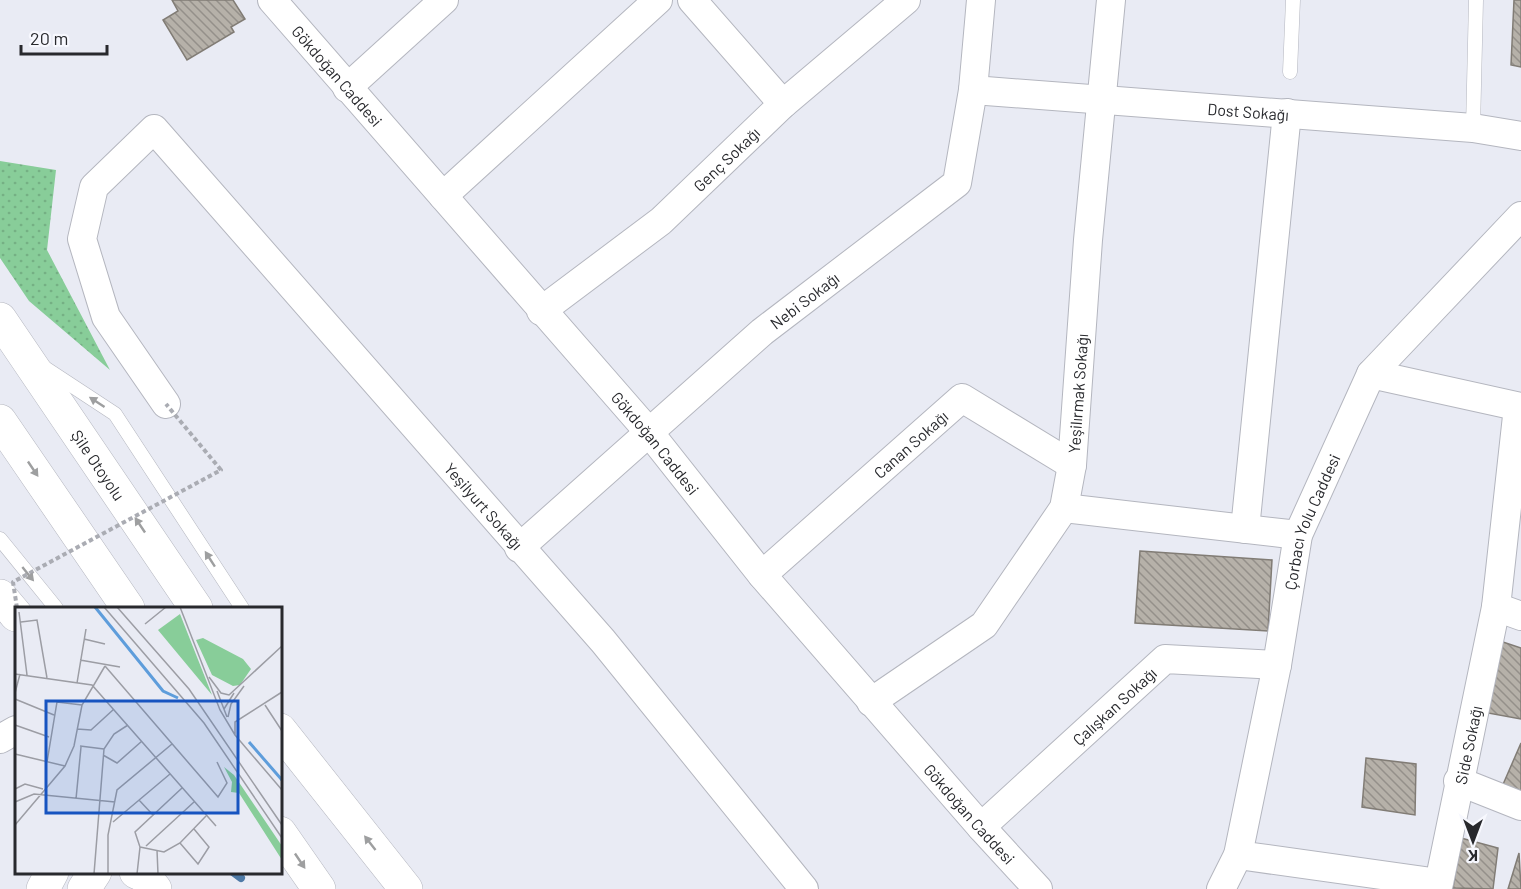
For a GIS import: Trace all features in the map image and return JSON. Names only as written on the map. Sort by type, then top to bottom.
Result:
[{"type":"main road","name":"Şile Otoyolu","points":[[0,319],[195,607]]},
{"type":"main road","points":[[0,421],[127,607]]},
{"type":"main road","points":[[0,596],[15,614]]},
{"type":"main road","points":[[282,733],[406,889]]},
{"type":"main road","points":[[282,836],[319,889]]},
{"type":"main road","points":[[43,889],[51,874]]},
{"type":"main road","points":[[84,889],[94,874]]},
{"type":"main road","points":[[128,874],[134,889]]},
{"type":"main road","points":[[140,874],[155,889]]},
{"type":"main road","points":[[162,874],[169,889]]},
{"type":"street","name":"Gökdoğan Caddesi","points":[[272,0],[648,431],[762,575],[871,702],[1038,889]]},
{"type":"street","points":[[347,88],[444,0]]},
{"type":"street","points":[[443,196],[658,0]]},
{"type":"street","points":[[692,0],[783,104]]},
{"type":"street","name":"Genç Sokağı","points":[[541,311],[661,221],[783,104],[906,0]]},
{"type":"street","name":"Nebi Sokağı","points":[[519,548],[762,332],[957,183],[974,90],[981,0]]},
{"type":"street","name":"Yeşilırmak Sokağı","points":[[871,702],[984,625],[1064,508],[1071,465],[1100,98],[1111,0]]},
{"type":"street","name":"Dost Sokağı","points":[[974,90],[1473,128],[1521,136]]},
{"type":"street","points":[[1245,529],[1287,113]]},
{"type":"street","name":"Yeşilyurt Sokağı","points":[[166,404],[106,317],[82,239],[94,187],[154,129],[411,420],[519,548],[603,641],[804,889]]},
{"type":"street","name":"Çorbacı Yolu Caddesi","points":[[1221,889],[1238,855],[1277,665],[1298,535],[1371,374],[1521,216]]},
{"type":"street","points":[[1371,374],[1520,407]]},
{"type":"street","name":"Canan Sokağı","points":[[762,575],[962,398],[1071,465]]},
{"type":"street","name":"Side Sokağı","points":[[1238,855],[1439,883],[1458,781],[1508,611],[1520,407]]},
{"type":"street","points":[[1064,508],[1298,535]]},
{"type":"street","name":"Çalışkan Sokağı","points":[[981,827],[1165,659],[1277,665]]},
{"type":"street","points":[[0,739],[15,731]]},
{"type":"street","points":[[1458,781],[1521,806]]},
{"type":"lane","points":[[1290,72],[1293,0]]},
{"type":"lane","points":[[1473,128],[1476,0]]},
{"type":"lane","points":[[25,356],[115,414],[241,607]]},
{"type":"lane","points":[[0,539],[54,607]]},
{"type":"path","points":[[17,607],[12,582],[221,470],[166,404]]},
{"type":"green space","points":[[0,161],[56,170],[47,250],[110,370],[29,301],[0,258]]},
{"type":"building","points":[[172,0],[233,0],[245,19],[231,27],[234,32],[187,60],[163,20],[178,11]]},
{"type":"building","points":[[1514,0],[1521,0],[1521,67],[1511,65]]},
{"type":"building","points":[[1140,551],[1272,560],[1268,631],[1135,623]]},
{"type":"building","points":[[1494,639],[1521,648],[1521,719],[1477,711]]},
{"type":"building","points":[[1521,743],[1521,798],[1501,789]]},
{"type":"building","points":[[1366,758],[1416,764],[1415,815],[1362,807]]},
{"type":"building","points":[[1461,838],[1498,848],[1493,889],[1453,888]]},
{"type":"building","points":[[1519,853],[1521,889],[1508,889]]},
{"type":"waterway","points":[[236,874],[241,878]]}]
